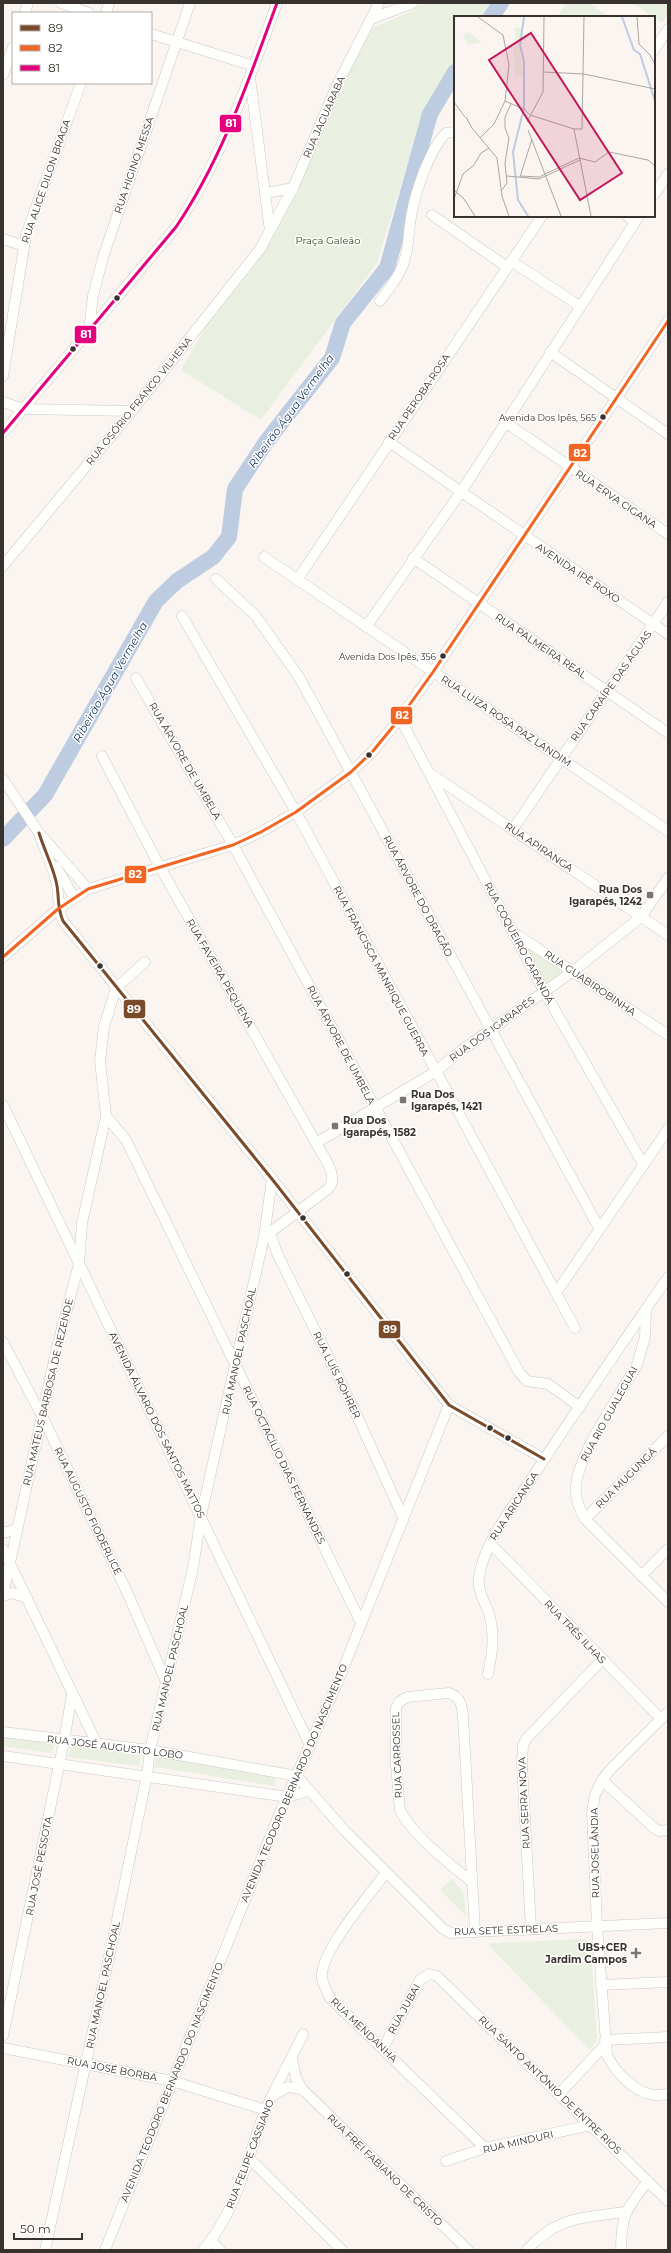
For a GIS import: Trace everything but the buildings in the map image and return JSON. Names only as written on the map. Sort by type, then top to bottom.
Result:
[{"type":"street","points":[[60,3],[86,12]]},
{"type":"street","name":"RUA HIGINO MESSA","points":[[89,330],[92,296],[102,257],[190,3]]},
{"type":"street","points":[[3,433],[176,227],[194,200],[250,78],[277,3]]},
{"type":"street","name":"RUA JAGUARABA","points":[[270,231],[293,188],[338,83],[373,18],[379,3]]},
{"type":"street","points":[[373,18],[413,3]]},
{"type":"street","points":[[655,48],[668,29]]},
{"type":"street","points":[[152,34],[254,66]]},
{"type":"street","points":[[3,75],[12,49]]},
{"type":"street","points":[[250,78],[270,231]]},
{"type":"street","name":"RUA ALICE DILON BRAGA","points":[[3,376],[7,323],[24,246],[81,84]]},
{"type":"street","points":[[380,301],[398,276],[403,265],[414,202],[430,160],[446,132],[454,132]]},
{"type":"street","points":[[655,194],[668,174]]},
{"type":"street","points":[[266,193],[293,188]]},
{"type":"street","points":[[432,215],[509,264],[580,306]]},
{"type":"street","name":"RUA PEROBA-ROSA","points":[[297,580],[541,217]]},
{"type":"street","points":[[366,627],[461,492],[580,306],[634,218]]},
{"type":"street","name":"RUA OSÓRIO FRANCO VILHENA","points":[[3,566],[132,411],[249,264],[270,231]]},
{"type":"street","points":[[3,239],[24,246]]},
{"type":"street","points":[[3,957],[58,909],[88,889],[233,845],[261,832],[296,812],[351,772],[374,751],[433,672],[478,602],[616,398],[666,327]]},
{"type":"street","points":[[550,352],[668,434]]},
{"type":"street","points":[[3,402],[24,409],[132,411]]},
{"type":"street","name":"RUA ERVA CIGANA","points":[[505,422],[668,534]]},
{"type":"street","name":"AVENIDA IPÊ ROXO","points":[[389,442],[668,634]]},
{"type":"street","name":"RUA LUÍZA ROSA PAZ LANDIM","points":[[264,557],[668,831]]},
{"type":"street","name":"RUA PALMEIRA REAL","points":[[414,558],[668,733]]},
{"type":"street","name":"RUA ÁRVORE DO DRAGÃO","points":[[216,579],[255,615],[299,676],[599,1228]]},
{"type":"street","name":"RUA CARAÍPE DAS ÁGUAS","points":[[513,829],[608,692],[668,602]]},
{"type":"street","name":"RUA FRANCISCA MANRIQUE GUERRA","points":[[182,616],[296,812],[435,1072],[575,1328]]},
{"type":"street","name":"RUA ÁRVORE DE UMBELA","points":[[136,678],[233,845],[523,1378],[533,1383],[548,1384],[580,1407]]},
{"type":"street","name":"RUA COQUEIRO CARANDÁ","points":[[400,718],[544,991],[643,1164]]},
{"type":"street","name":"RUA FAVEIRA PEQUENA","points":[[102,756],[160,867],[316,1143],[333,1176],[333,1183],[328,1189],[298,1214]]},
{"type":"street","name":"RUA APIRANGA","points":[[430,773],[668,935]]},
{"type":"street","points":[[3,780],[38,831],[88,889]]},
{"type":"street","points":[[38,831],[56,879],[59,895],[58,909],[63,921],[272,1179],[449,1405],[544,1459]]},
{"type":"street","points":[[45,850],[74,897]]},
{"type":"street","name":"RUA DOS IGARAPÉS","points":[[316,1143],[376,1109],[435,1072],[490,1029],[572,972],[641,917],[668,878]]},
{"type":"street","name":"RUA GUABIROBINHA","points":[[512,931],[668,1035]]},
{"type":"street","points":[[116,988],[145,962]]},
{"type":"street","name":"RUA MATEUS BARBOSA DE REZENDE","points":[[3,1596],[43,1418],[57,1347],[79,1264],[82,1223],[106,1116],[100,1061],[101,1041],[116,988]]},
{"type":"street","name":"AVENIDA ÁLVARO DOS SANTOS MATTOS","points":[[3,1105],[310,1745]]},
{"type":"street","name":"RUA OCTACÍLIO DIAS FERNANDES","points":[[106,1116],[126,1140],[361,1623]]},
{"type":"street","points":[[556,1293],[668,1129]]},
{"type":"street","name":"RUA MANOEL PASCHOAL","points":[[45,2250],[87,2064],[147,1775],[150,1750],[194,1568],[201,1516],[267,1235],[272,1179]]},
{"type":"street","points":[[267,1235],[298,1214]]},
{"type":"street","name":"RUA LUÍS ROHRER","points":[[267,1235],[352,1405],[403,1517]]},
{"type":"street","name":"RUA ARICANGA","points":[[488,1674],[493,1650],[493,1636],[490,1616],[478,1584],[482,1565],[490,1543],[544,1459],[668,1277]]},
{"type":"street","name":"RUA RIO GUALEGUAI","points":[[646,1310],[645,1337],[637,1365],[586,1454],[578,1474],[576,1496],[577,1504],[585,1519],[668,1602]]},
{"type":"street","name":"RUA AUGUSTO FIODERLICE","points":[[3,1343],[43,1418],[127,1592],[167,1684]]},
{"type":"street","name":"AVENIDA TEODORO BERNARDO DO NASCIMENTO","points":[[105,2250],[278,1817],[297,1776],[361,1623],[449,1405]]},
{"type":"street","name":"RUA MUGUNGÁ","points":[[585,1519],[668,1436]]},
{"type":"street","points":[[3,1533],[17,1529]]},
{"type":"street","name":"RUA TRÊS ILHAS","points":[[490,1543],[602,1660],[664,1715]]},
{"type":"street","points":[[3,1549],[97,1744]]},
{"type":"street","points":[[641,1576],[668,1549]]},
{"type":"street","name":"RUA MATEUS BARBOSA DE REZENDE","points":[[3,1596],[12,1593],[27,1598]]},
{"type":"street","name":"RUA SERRA NOVA","points":[[531,1929],[522,1764],[523,1745],[527,1738],[602,1660]]},
{"type":"street","name":"RUA CARROSSEL","points":[[472,1882],[457,1871],[425,1841],[403,1816],[400,1810],[396,1765],[394,1711],[399,1702],[407,1697],[449,1693],[455,1696],[462,1704],[475,1932]]},
{"type":"street","name":"RUA JOSÉ PESSOTA","points":[[3,2036],[60,1763],[72,1694]]},
{"type":"street","name":"RUA JOSELÂNDIA","points":[[664,1715],[602,1780],[596,1795],[592,1813],[597,1926],[605,2042],[611,2062],[634,2086],[649,2094],[668,2094]]},
{"type":"street","name":"RUA JOSÉ AUGUSTO LOBO","points":[[3,1732],[64,1741],[150,1750],[297,1776]]},
{"type":"street","points":[[3,1756],[147,1775],[288,1797],[308,1791]]},
{"type":"street","name":"RUA SETE ESTRELAS","points":[[297,1776],[308,1791],[386,1873],[443,1929],[454,1934],[668,1923]]},
{"type":"street","points":[[602,1780],[654,1828],[659,1831],[668,1830]]},
{"type":"street","name":"RUA MENDANHA","points":[[386,1873],[339,1936],[324,1965],[322,1977],[324,1987],[330,1998],[485,2148]]},
{"type":"street","name":"RUA JUBAI","points":[[383,2048],[420,1980],[429,1974]]},
{"type":"street","name":"RUA SANTO ANTÔNIO DE ENTRE RIOS","points":[[429,1974],[437,1976],[444,1981],[668,2201]]},
{"type":"street","points":[[601,1985],[668,1982]]},
{"type":"street","name":"RUA FELIPE CASSIANO","points":[[203,2250],[211,2240],[229,2208],[266,2110],[303,2034]]},
{"type":"street","points":[[559,2094],[605,2042],[668,2037]]},
{"type":"street","name":"RUA JOSÉ BORBA","points":[[3,2048],[172,2081],[266,2110]]},
{"type":"street","name":"RUA FREI FABIANO DE CRISTO","points":[[292,2059],[296,2078],[302,2089],[468,2250]]},
{"type":"street","points":[[274,2095],[288,2087],[302,2089]]},
{"type":"street","name":"RUA MINDURI","points":[[446,2161],[485,2148],[591,2125]]},
{"type":"street","points":[[249,2158],[342,2250]]},
{"type":"street","points":[[621,2250],[622,2222],[625,2212],[648,2181]]},
{"type":"street","points":[[527,2250],[538,2237],[558,2224],[571,2220],[625,2212]]},
{"type":"street","points":[[211,2240],[220,2250]]},
{"type":"green space","name":"Praça Galeão","points":[[423,3],[494,3],[485,16],[454,16],[454,64],[425,108],[377,263],[261,420],[181,370],[210,319],[271,238],[363,32],[412,11]]},
{"type":"green space","points":[[567,3],[589,3],[608,16],[558,16]]},
{"type":"green space","points":[[633,3],[668,3],[668,14],[662,23],[655,18],[655,16],[652,16]]},
{"type":"green space","points":[[508,924],[571,967],[542,988]]},
{"type":"green space","points":[[3,1733],[51,1741],[55,1745],[50,1753],[3,1746]]},
{"type":"green space","points":[[72,1743],[141,1755],[139,1766],[68,1757]]},
{"type":"green space","points":[[156,1757],[276,1775],[275,1786],[155,1767]]},
{"type":"green space","points":[[452,1878],[464,1894],[466,1916],[440,1890]]},
{"type":"green space","points":[[587,1940],[591,1947],[597,2040],[590,2050],[489,1946],[491,1943]]},
{"type":"waterway","name":"Ribeirão Água Vermelha","points":[[492,16],[501,3]]},
{"type":"waterway","name":"Ribeirão Água Vermelha","points":[[3,839],[45,795],[156,601],[177,581],[213,557],[229,537],[235,489],[266,442],[332,358],[343,323],[387,268],[430,114],[454,74]]},
{"type":"transit line","name":"81","points":[[3,433],[176,227],[192,201],[221,146],[245,89],[277,3]]},
{"type":"transit line","name":"82","points":[[3,957],[58,909],[88,889],[233,845],[261,832],[296,812],[351,772],[373,751],[400,718],[433,672],[668,321]]},
{"type":"transit line","name":"89","points":[[39,833],[56,881],[59,906],[63,921],[272,1179],[449,1405],[544,1459]]},
{"type":"place","name":"Avenida Dos Ipês, 565","points":[[603,417]]},
{"type":"place","name":"Avenida Dos Ipês, 356","points":[[443,656]]},
{"type":"place","name":"Rua Dos Igarapés, 1242","points":[[650,895]]},
{"type":"place","name":"Rua Dos Igarapés, 1421","points":[[403,1100]]},
{"type":"place","name":"Rua Dos Igarapés, 1582","points":[[335,1126]]},
{"type":"place","name":"UBS+CER Jardim Campos","points":[[636,1953]]}]
